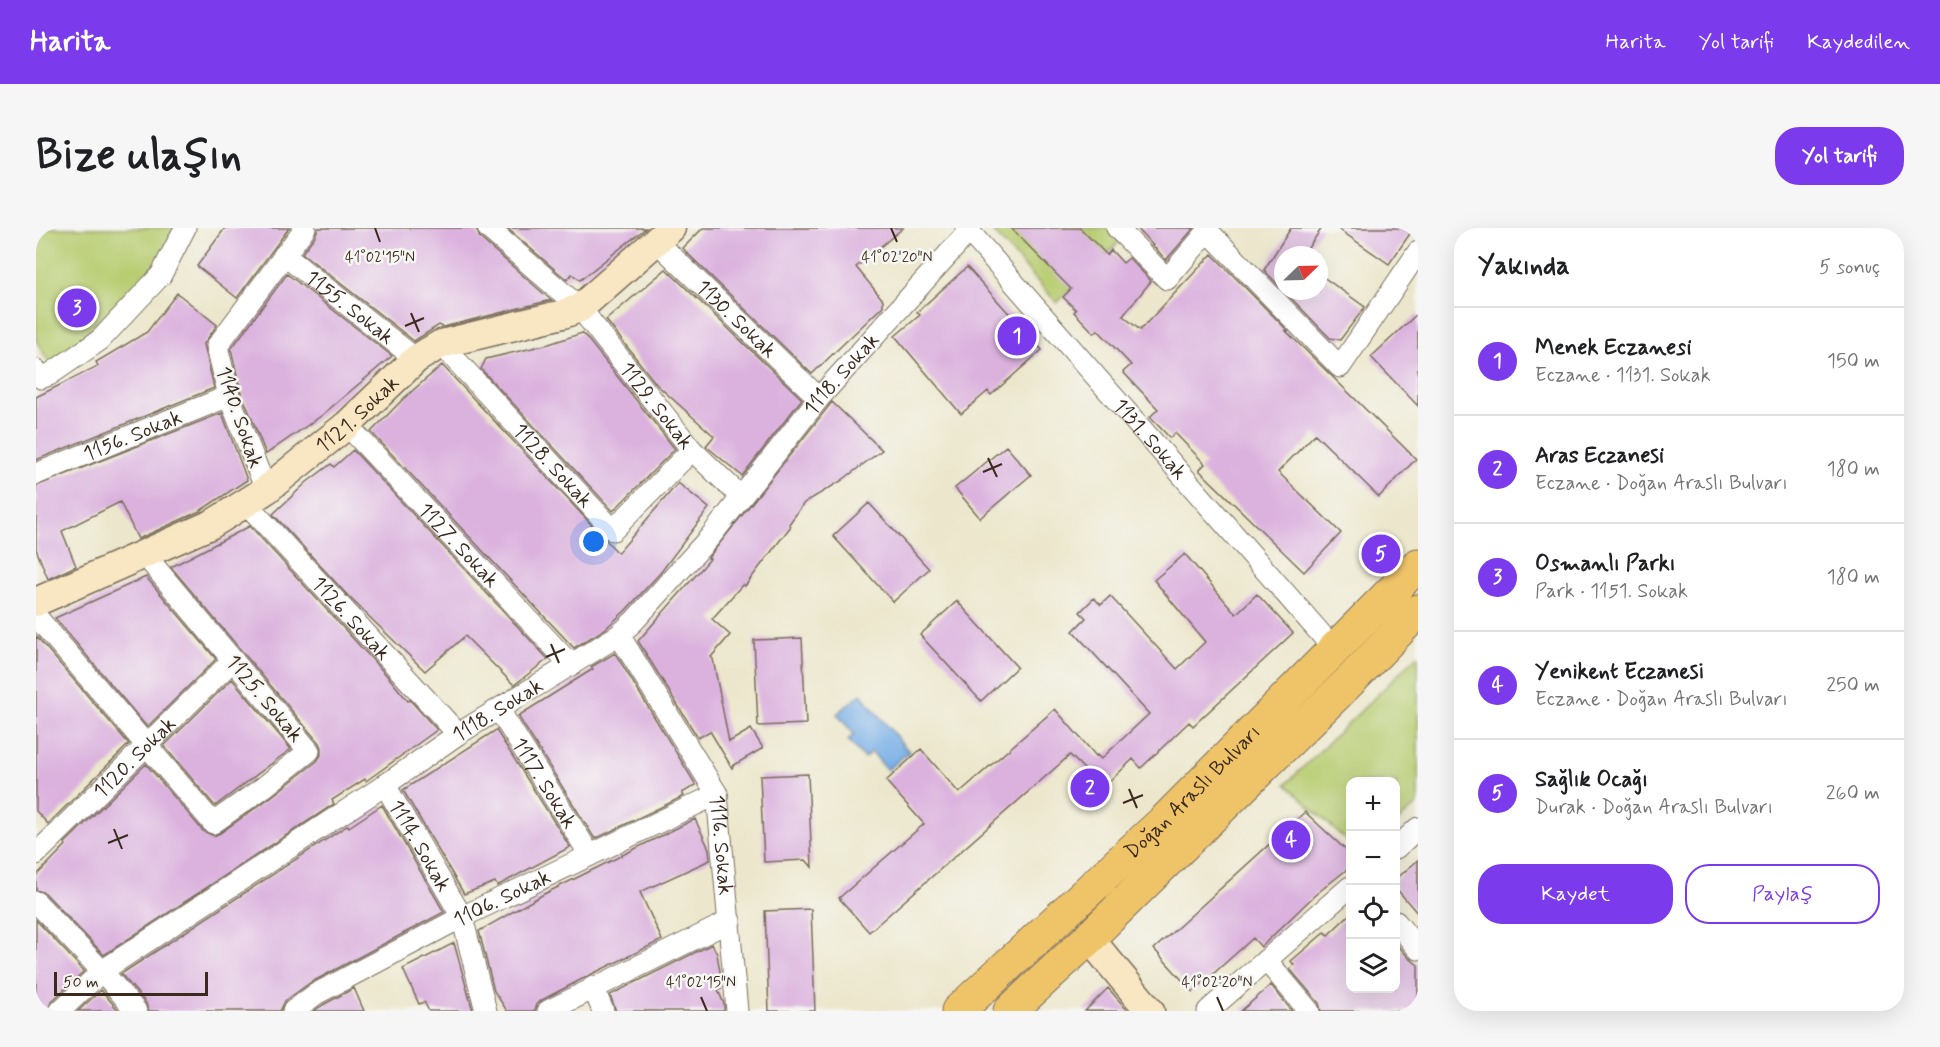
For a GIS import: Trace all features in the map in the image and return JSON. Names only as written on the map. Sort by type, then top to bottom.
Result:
[{"type":"main road","name":"Doğan Araslı Bulvarı","points":[[958,1011],[1164,821],[1418,565]]},
{"type":"main road","name":"Doğan Araslı Bulvarı","points":[[1010,1011],[1089,938],[1418,611]]},
{"type":"street","points":[[36,370],[41,378],[49,375],[100,340],[161,275],[185,228]]},
{"type":"street","name":"1140. Sokak","points":[[256,496],[217,346],[305,228]]},
{"type":"street","name":"1129. Sokak","points":[[488,228],[580,308],[692,450],[741,497]]},
{"type":"street","points":[[1117,228],[1167,279],[1209,229],[1340,366],[1418,252]]},
{"type":"street","name":"1118. Sokak","points":[[60,1011],[102,971],[386,785],[458,734],[619,635],[702,545],[819,398],[967,230]]},
{"type":"street","name":"1131. Sokak","points":[[967,230],[1335,650]]},
{"type":"street","name":"1121. Sokak","points":[[36,602],[212,524],[256,496],[347,425],[416,359],[441,344],[580,308],[664,234]]},
{"type":"street","name":"1130. Sokak","points":[[664,234],[819,398]]},
{"type":"street","name":"1155. Sokak","points":[[284,255],[416,359]]},
{"type":"street","name":"1128. Sokak","points":[[441,344],[613,530],[692,450]]},
{"type":"street","name":"1156. Sokak","points":[[36,474],[229,396]]},
{"type":"street","name":"1127. Sokak","points":[[347,425],[571,665]]},
{"type":"street","name":"1126. Sokak","points":[[256,496],[458,734]]},
{"type":"street","name":"1125. Sokak","points":[[144,554],[309,751],[213,823],[147,746]]},
{"type":"street","points":[[36,616],[147,746]]},
{"type":"street","name":"1116. Sokak","points":[[619,635],[717,794],[737,1011]]},
{"type":"street","name":"1120. Sokak","points":[[40,842],[147,746],[233,660]]},
{"type":"street","name":"1117. Sokak","points":[[499,710],[591,855]]},
{"type":"street","name":"1114. Sokak","points":[[386,785],[462,917],[486,1011]]},
{"type":"street","name":"1106. Sokak","points":[[293,1011],[316,994],[462,917],[717,794]]},
{"type":"street","points":[[1400,844],[1418,828]]},
{"type":"street","points":[[1208,1011],[1346,890]]},
{"type":"street","points":[[36,902],[102,971],[136,1011]]},
{"type":"street","points":[[548,1011],[730,921]]},
{"type":"street","points":[[1400,928],[1418,949]]},
{"type":"street","points":[[1089,938],[1150,1011]]},
{"type":"street","points":[[1266,960],[1309,1011]]},
{"type":"street","points":[[593,987],[603,1011]]},
{"type":"green space","points":[[36,228],[180,228],[154,277],[83,340],[49,363],[36,340]]},
{"type":"green space","points":[[990,228],[1110,228],[1121,240],[1057,303]]},
{"type":"green space","points":[[1418,655],[1418,804],[1400,820],[1400,777],[1346,777],[1346,840],[1286,784]]},
{"type":"water","points":[[861,694],[909,752],[887,770],[872,752],[864,758],[848,740],[854,734],[837,714]]},
{"type":"building","points":[[225,228],[289,228],[237,298],[197,266]]},
{"type":"building","points":[[318,228],[476,228],[480,238],[551,300],[443,327],[439,325],[414,341],[302,253]]},
{"type":"building","points":[[507,228],[646,228],[580,280],[572,274],[567,280]]},
{"type":"building","points":[[703,228],[903,228],[856,267],[883,300],[883,306],[812,374],[683,248]]},
{"type":"building","points":[[1011,228],[1080,228],[1107,255],[1111,250],[1123,263],[1129,258],[1151,281],[1123,316],[1140,330],[1212,254],[1288,331],[1286,331],[1416,459],[1379,497],[1315,434],[1278,472],[1341,533],[1304,572],[1199,470],[1205,464],[1175,433],[1170,438],[1150,417],[1158,409],[1123,372],[1131,365],[1098,330],[1094,333],[1074,312],[1076,310],[1063,297],[1071,289]]},
{"type":"building","points":[[1137,228],[1194,228],[1166,260]]},
{"type":"building","points":[[1291,228],[1322,228],[1309,246],[1279,246]]},
{"type":"building","points":[[1337,228],[1414,228],[1389,264]]},
{"type":"building","points":[[1274,254],[1274,281],[1264,270]]},
{"type":"building","points":[[967,267],[1042,350],[991,395],[988,391],[961,414],[895,336],[920,315],[917,312]]},
{"type":"building","points":[[666,269],[802,399],[742,476],[706,446],[714,436],[657,385],[606,320]]},
{"type":"building","points":[[287,274],[392,356],[321,416],[266,454],[241,392],[231,349]]},
{"type":"building","points":[[1328,280],[1365,307],[1340,340],[1330,338],[1293,300],[1328,300]]},
{"type":"building","points":[[177,293],[217,325],[204,344],[214,388],[36,460],[36,397],[98,366],[96,362],[147,332]]},
{"type":"building","points":[[1418,313],[1418,406],[1371,357]]},
{"type":"building","points":[[582,333],[675,449],[613,511],[481,369],[486,359],[549,344]]},
{"type":"building","points":[[442,365],[618,553],[678,483],[709,508],[661,572],[625,611],[605,629],[574,648],[371,432],[403,399]]},
{"type":"building","points":[[832,402],[882,450],[841,481],[804,503],[789,524],[791,526],[745,586],[743,584],[712,619],[730,635],[711,657],[729,742],[751,729],[763,748],[732,768],[710,731],[698,738],[638,641],[710,559],[708,558]]},
{"type":"building","points":[[222,413],[247,480],[200,511],[138,539],[120,502],[62,531],[76,566],[48,579],[36,549],[36,486]]},
{"type":"building","points":[[1006,446],[1031,475],[980,518],[955,488]]},
{"type":"building","points":[[353,450],[548,659],[514,685],[465,636],[425,671],[350,598],[273,514],[307,482],[331,464],[334,467]]},
{"type":"building","points":[[869,503],[929,569],[893,602],[833,536]]},
{"type":"building","points":[[250,526],[437,730],[366,781],[365,779],[332,800],[334,804],[104,955],[45,893],[36,890],[36,876],[66,845],[65,843],[146,764],[203,831],[214,836],[271,797],[317,761],[321,755],[319,743],[171,567]]},
{"type":"building","points":[[1185,554],[1236,614],[1257,594],[1293,633],[1193,726],[1189,722],[1141,768],[1133,759],[1103,788],[1070,755],[869,932],[839,898],[924,824],[886,781],[921,749],[959,793],[1055,709],[1101,759],[1149,714],[1073,631],[1086,618],[1080,612],[1094,598],[1101,605],[1110,596],[1177,669],[1205,642],[1154,580]]},
{"type":"building","points":[[146,577],[216,659],[147,727],[55,618]]},
{"type":"building","points":[[957,601],[1017,667],[981,701],[920,635]]},
{"type":"building","points":[[36,636],[129,744],[48,824],[36,811]]},
{"type":"building","points":[[802,638],[806,724],[758,726],[754,640]]},
{"type":"building","points":[[615,653],[696,785],[682,793],[684,796],[595,839],[518,716]]},
{"type":"building","points":[[232,679],[291,749],[215,806],[164,746]]},
{"type":"building","points":[[496,730],[570,847],[497,886],[495,882],[464,894],[403,790]]},
{"type":"building","points":[[808,774],[812,867],[806,860],[764,862],[760,776]]},
{"type":"building","points":[[382,805],[444,912],[310,983],[285,1001],[280,1011],[148,1011],[146,1003],[121,974]]},
{"type":"building","points":[[1305,812],[1346,850],[1346,870],[1315,895],[1261,947],[1253,938],[1193,992],[1154,949]]},
{"type":"building","points":[[695,819],[709,849],[710,860],[640,892],[662,940],[542,1000],[537,1004],[535,1011],[507,1011],[494,991],[479,931],[544,894]]},
{"type":"building","points":[[1418,860],[1418,914],[1400,893],[1400,876]]},
{"type":"building","points":[[811,909],[815,1011],[769,1011],[765,911]]},
{"type":"building","points":[[1346,918],[1346,993],[1400,993],[1400,948],[1418,965],[1418,1011],[1321,1011],[1319,1003],[1290,969],[1294,965],[1291,961],[1325,932],[1328,935]]},
{"type":"building","points":[[36,920],[84,971],[51,1002],[48,1011],[36,1011]]},
{"type":"building","points":[[454,943],[473,1011],[429,1011],[424,1002],[419,1004],[403,969]]},
{"type":"building","points":[[712,944],[717,954],[720,972],[718,982],[721,988],[718,990],[724,1004],[724,1011],[616,1011],[610,995]]},
{"type":"building","points":[[1271,985],[1292,1011],[1241,1011]]},
{"type":"building","points":[[354,988],[364,1011],[314,1011],[323,1005]]},
{"type":"building","points":[[1108,988],[1128,1011],[1085,1011]]},
{"type":"building","points":[[101,990],[119,1011],[78,1011]]},
{"type":"place","name":"Osmanlı Parkı","points":[[77,308]]},
{"type":"place","name":"Menek Eczanesi","points":[[1017,336]]},
{"type":"place","name":"Sağlık Ocağı","points":[[1381,554]]},
{"type":"place","name":"Aras Eczanesi","points":[[1090,788]]},
{"type":"place","name":"Yenikent Eczanesi","points":[[1291,840]]}]
